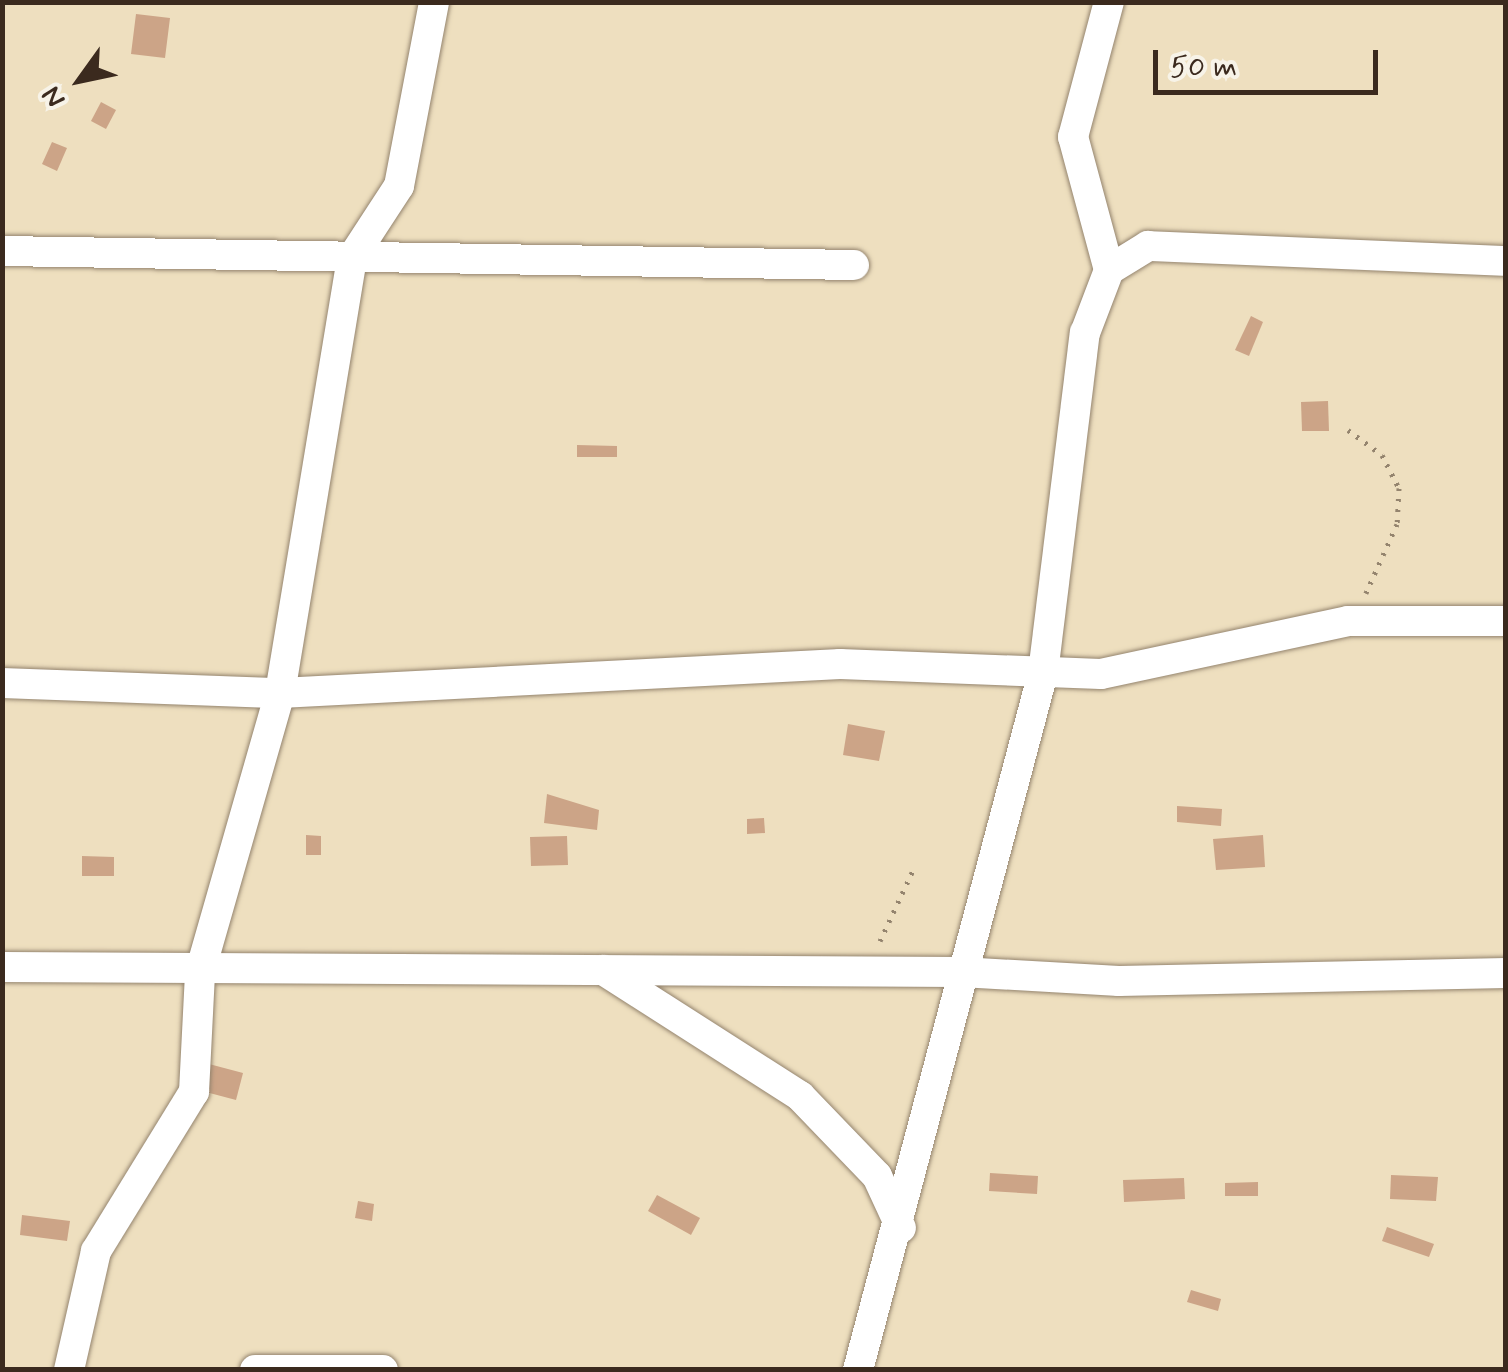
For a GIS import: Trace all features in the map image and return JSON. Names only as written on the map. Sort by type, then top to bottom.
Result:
[{"type":"street","points":[[69,1370],[96,1251],[194,1092],[200,972],[280,693],[352,258],[399,186],[434,2]]},
{"type":"street","points":[[858,1370],[901,1228],[961,972],[1043,673],[1085,332],[1109,270],[1073,137],[1110,2]]},
{"type":"street","points":[[1109,270],[1148,246],[1506,261]]},
{"type":"street","points":[[2,251],[854,265]]},
{"type":"street","points":[[2,684],[280,693],[840,664],[1043,673],[1168,666],[1348,621],[1506,621]]},
{"type":"street","points":[[2,968],[200,972],[961,972],[1119,981],[1506,973]]},
{"type":"street","points":[[603,970],[800,1096],[878,1176],[901,1228]]},
{"type":"street","points":[[255,1370],[382,1370]]},
{"type":"path","points":[[1348,430],[1382,455],[1399,488],[1387,550],[1348,621]]},
{"type":"path","points":[[865,971],[915,866]]},
{"type":"building","points":[[136,14],[170,18],[165,58],[131,54]]},
{"type":"building","points":[[101,102],[116,110],[106,129],[91,121]]},
{"type":"building","points":[[52,142],[67,148],[57,171],[42,164]]},
{"type":"building","points":[[1251,316],[1263,322],[1249,356],[1235,350]]},
{"type":"building","points":[[1328,401],[1329,431],[1302,431],[1301,402]]},
{"type":"building","points":[[577,445],[617,446],[617,457],[577,457]]},
{"type":"building","points":[[848,724],[885,731],[879,761],[843,755]]},
{"type":"building","points":[[547,794],[599,810],[597,830],[544,823]]},
{"type":"building","points":[[1177,806],[1222,809],[1221,826],[1177,822]]},
{"type":"building","points":[[764,818],[765,833],[747,834],[747,819]]},
{"type":"building","points":[[306,835],[321,836],[321,855],[306,855]]},
{"type":"building","points":[[1263,835],[1265,867],[1216,870],[1213,839]]},
{"type":"building","points":[[567,836],[568,865],[531,866],[530,837]]},
{"type":"building","points":[[82,856],[114,857],[114,876],[82,876]]},
{"type":"building","points":[[209,1064],[243,1073],[236,1100],[202,1091]]},
{"type":"building","points":[[990,1173],[1038,1176],[1037,1194],[989,1191]]},
{"type":"building","points":[[1391,1175],[1438,1177],[1436,1201],[1390,1199]]},
{"type":"building","points":[[1184,1178],[1185,1199],[1124,1202],[1123,1180]]},
{"type":"building","points":[[1258,1182],[1258,1196],[1225,1196],[1225,1183]]},
{"type":"building","points":[[657,1195],[700,1218],[691,1235],[648,1211]]},
{"type":"building","points":[[358,1201],[374,1204],[372,1221],[355,1218]]},
{"type":"building","points":[[22,1215],[70,1221],[67,1241],[20,1235]]},
{"type":"building","points":[[1387,1227],[1434,1244],[1429,1257],[1382,1241]]},
{"type":"building","points":[[1191,1290],[1221,1299],[1218,1311],[1187,1302]]}]
